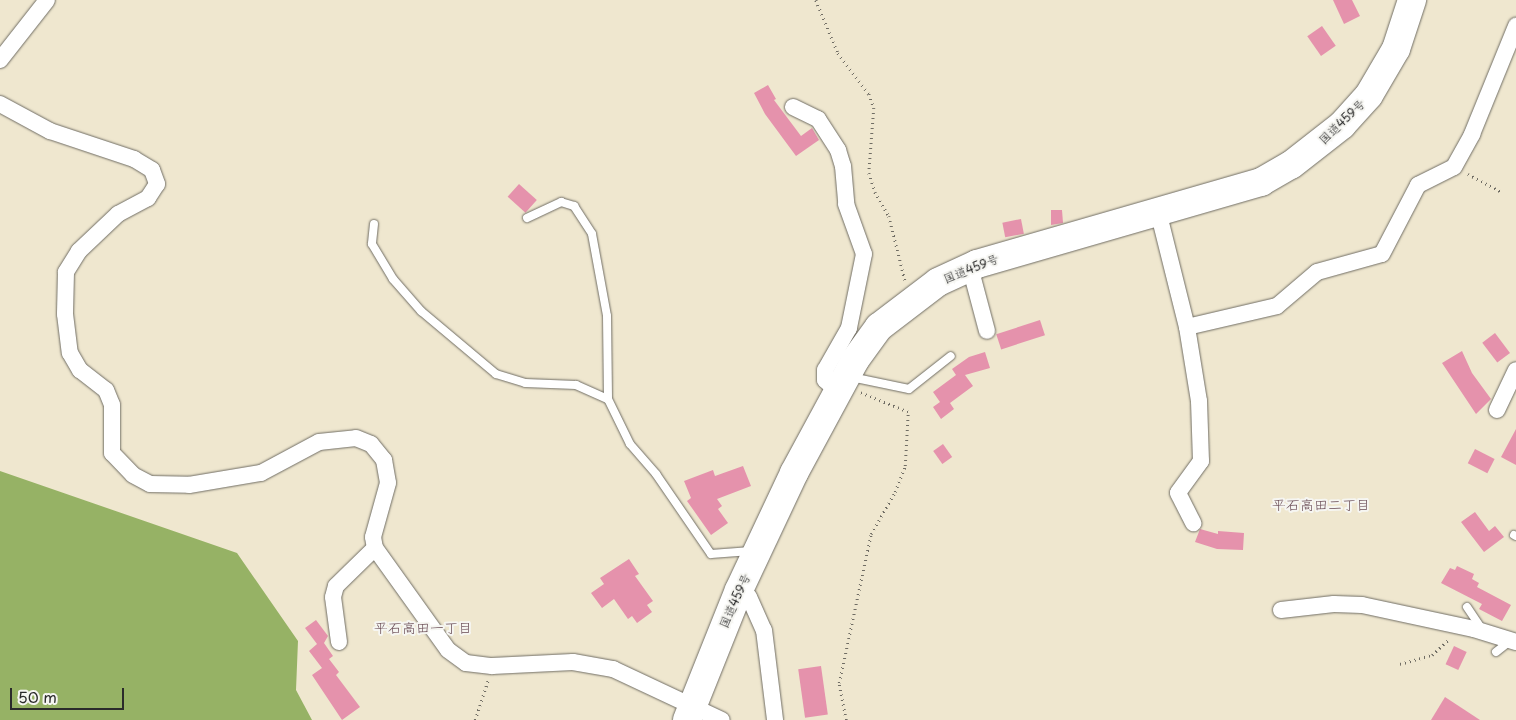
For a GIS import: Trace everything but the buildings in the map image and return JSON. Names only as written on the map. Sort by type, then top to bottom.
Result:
[{"type":"highway","name":"国道459号","points":[[689,713],[739,590],[758,550],[841,384],[879,327],[910,301],[938,282],[970,267],[1261,182],[1317,147],[1369,95],[1396,49],[1407,2]]},
{"type":"street","points":[[0,60],[47,0]]},
{"type":"street","points":[[1187,327],[1276,306],[1317,272],[1375,258],[1387,247],[1404,208],[1418,185],[1454,167],[1479,118],[1516,26]]},
{"type":"street","points":[[0,104],[50,131],[134,159],[152,170],[157,184],[148,198],[118,214],[79,251],[66,272],[65,314],[70,353],[80,370],[106,390],[112,405],[112,453],[134,475],[150,484],[189,485],[261,474],[319,442],[356,438],[371,444],[384,460],[388,483],[373,537],[375,548],[448,650],[466,663],[492,666],[574,662],[613,669],[689,713],[722,720]]},
{"type":"street","points":[[793,107],[818,119],[838,150],[843,166],[846,204],[864,254],[849,328],[825,370],[824,380],[841,384]]},
{"type":"street","points":[[1158,211],[1187,327],[1199,401],[1201,461],[1178,493],[1193,523]]},
{"type":"street","points":[[970,267],[987,331]]},
{"type":"street","points":[[1497,410],[1516,370]]},
{"type":"street","points":[[338,642],[333,598],[336,586],[375,548]]},
{"type":"street","points":[[739,590],[749,597],[764,630],[775,720]]},
{"type":"street","points":[[1281,610],[1334,604],[1362,605],[1464,627],[1514,641]]},
{"type":"lane","points":[[527,218],[561,202],[574,206],[592,234],[607,316],[608,400],[630,444],[656,474],[712,554],[758,550]]},
{"type":"lane","points":[[374,224],[372,244],[393,279],[421,311],[496,374],[525,383],[576,386],[608,400]]},
{"type":"lane","points":[[841,384],[909,389],[952,356]]},
{"type":"lane","points":[[1467,607],[1485,632]]},
{"type":"lane","points":[[1496,652],[1514,641]]},
{"type":"path","points":[[816,0],[838,54],[869,94],[874,108],[869,173],[875,192],[889,216],[910,301]]},
{"type":"path","points":[[1454,167],[1502,192]]},
{"type":"path","points":[[841,384],[908,412],[905,466],[895,492],[871,534],[839,683],[846,720]]},
{"type":"path","points":[[1400,664],[1432,655],[1464,627]]},
{"type":"path","points":[[475,720],[492,666]]},
{"type":"green space","points":[[0,471],[237,553],[298,641],[296,690],[312,720],[0,720]]},
{"type":"district","name":"平石高田二丁目","points":[[1321,505]]},
{"type":"district","name":"平石高田一丁目","points":[[423,628]]}]
